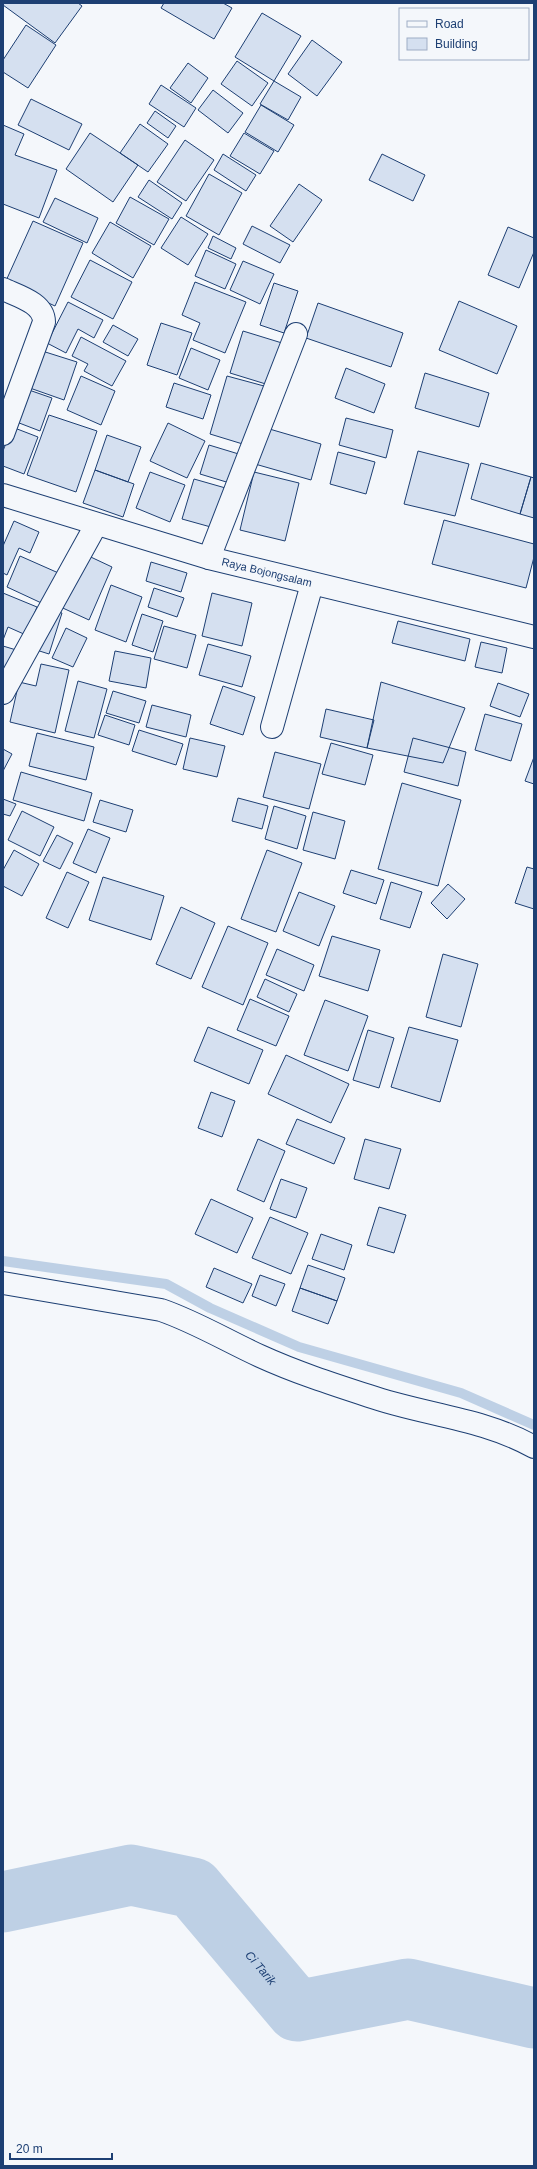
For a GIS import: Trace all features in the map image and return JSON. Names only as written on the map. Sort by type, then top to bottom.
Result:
[{"type":"street","points":[[3,289],[38,307],[44,314],[42,330],[3,434]]},
{"type":"street","points":[[209,558],[296,334]]},
{"type":"street","name":"Raya Bojongsalam","points":[[3,496],[88,538],[209,558],[534,637]]},
{"type":"street","points":[[3,693],[88,538]]},
{"type":"street","points":[[272,727],[312,584]]},
{"type":"street","points":[[3,1283],[161,1310],[184,1318],[261,1356],[303,1373],[371,1397],[488,1427],[534,1447]]},
{"type":"building","points":[[3,3],[78,3],[82,6],[55,43],[3,5]]},
{"type":"building","points":[[164,3],[223,3],[232,8],[214,39],[161,8]]},
{"type":"building","points":[[262,13],[301,36],[274,81],[235,57]]},
{"type":"building","points":[[26,25],[56,45],[28,88],[3,72],[3,60]]},
{"type":"building","points":[[312,40],[342,62],[317,96],[288,74]]},
{"type":"building","points":[[237,61],[268,83],[252,106],[221,84]]},
{"type":"building","points":[[188,63],[208,78],[191,103],[170,88]]},
{"type":"building","points":[[274,81],[301,97],[288,120],[260,104]]},
{"type":"building","points":[[161,85],[196,108],[184,127],[149,104]]},
{"type":"building","points":[[213,90],[243,113],[228,133],[198,110]]},
{"type":"building","points":[[31,99],[82,124],[69,150],[18,125]]},
{"type":"building","points":[[261,105],[294,125],[278,152],[245,132]]},
{"type":"building","points":[[155,111],[176,126],[168,138],[147,123]]},
{"type":"building","points":[[140,124],[168,144],[148,172],[120,153]]},
{"type":"building","points":[[3,125],[24,134],[15,155],[57,170],[39,218],[3,204]]},
{"type":"building","points":[[90,133],[138,165],[113,202],[66,169]]},
{"type":"building","points":[[244,133],[274,151],[260,174],[230,156]]},
{"type":"building","points":[[185,140],[214,160],[186,201],[157,182]]},
{"type":"building","points":[[223,154],[256,175],[246,191],[214,170]]},
{"type":"building","points":[[382,154],[425,175],[413,201],[369,180]]},
{"type":"building","points":[[209,174],[242,193],[219,235],[186,216]]},
{"type":"building","points":[[149,180],[182,203],[172,219],[138,197]]},
{"type":"building","points":[[299,184],[322,200],[293,242],[270,226]]},
{"type":"building","points":[[130,197],[169,219],[154,245],[116,223]]},
{"type":"building","points":[[55,198],[98,218],[87,243],[43,222]]},
{"type":"building","points":[[181,217],[208,234],[188,265],[161,248]]},
{"type":"building","points":[[33,221],[83,243],[55,306],[5,283]]},
{"type":"building","points":[[110,222],[151,246],[133,278],[92,253]]},
{"type":"building","points":[[252,226],[290,245],[280,263],[243,244]]},
{"type":"building","points":[[508,227],[534,238],[534,252],[519,288],[488,275]]},
{"type":"building","points":[[213,236],[236,248],[231,259],[208,248]]},
{"type":"building","points":[[206,250],[236,264],[225,289],[195,276]]},
{"type":"building","points":[[90,260],[132,282],[113,319],[71,297]]},
{"type":"building","points":[[243,261],[274,274],[260,304],[230,290]]},
{"type":"building","points":[[195,282],[246,302],[225,353],[193,340],[200,323],[182,315]]},
{"type":"building","points":[[274,283],[298,291],[284,333],[260,325]]},
{"type":"building","points":[[459,301],[517,326],[497,374],[439,350]]},
{"type":"building","points":[[68,302],[103,320],[94,338],[78,329],[66,353],[47,343]]},
{"type":"building","points":[[318,303],[403,333],[391,367],[306,338]]},
{"type":"building","points":[[161,323],[192,333],[177,375],[147,365]]},
{"type":"building","points":[[113,325],[138,339],[128,356],[103,342]]},
{"type":"building","points":[[243,331],[282,343],[269,385],[230,373]]},
{"type":"building","points":[[81,337],[126,361],[112,386],[84,371],[88,364],[72,356]]},
{"type":"building","points":[[191,348],[220,360],[208,390],[179,378]]},
{"type":"building","points":[[39,350],[77,362],[64,400],[27,387]]},
{"type":"building","points":[[346,368],[385,384],[374,413],[335,398]]},
{"type":"building","points":[[425,373],[489,393],[479,427],[415,408]]},
{"type":"building","points":[[81,376],[115,391],[101,425],[67,410]]},
{"type":"building","points":[[227,376],[264,386],[246,445],[210,434]]},
{"type":"building","points":[[174,383],[211,395],[203,419],[166,407]]},
{"type":"building","points":[[26,389],[52,398],[40,431],[14,421]]},
{"type":"building","points":[[49,415],[97,431],[76,492],[27,475]]},
{"type":"building","points":[[346,418],[393,430],[386,458],[339,445]]},
{"type":"building","points":[[168,423],[205,441],[187,478],[150,461]]},
{"type":"building","points":[[12,427],[38,437],[24,474],[3,466],[3,451]]},
{"type":"building","points":[[266,428],[321,444],[311,480],[255,464]]},
{"type":"building","points":[[107,435],[141,447],[128,482],[95,470]]},
{"type":"building","points":[[209,445],[242,455],[233,484],[200,474]]},
{"type":"building","points":[[418,451],[469,464],[455,516],[404,504]]},
{"type":"building","points":[[338,452],[375,462],[366,494],[330,484]]},
{"type":"building","points":[[481,463],[531,477],[520,514],[471,499]]},
{"type":"building","points":[[95,470],[134,484],[123,517],[83,503]]},
{"type":"building","points":[[150,472],[185,485],[170,522],[136,508]]},
{"type":"building","points":[[254,472],[299,483],[285,541],[240,530]]},
{"type":"building","points":[[531,477],[534,478],[534,518],[520,514]]},
{"type":"building","points":[[194,479],[229,489],[218,529],[182,519]]},
{"type":"building","points":[[444,520],[534,544],[534,557],[526,588],[432,564]]},
{"type":"building","points":[[14,521],[39,532],[30,553],[19,548],[7,575],[3,573],[3,546]]},
{"type":"building","points":[[78,551],[112,567],[89,620],[54,604]]},
{"type":"building","points":[[20,556],[63,575],[50,607],[7,587]]},
{"type":"building","points":[[151,562],[187,573],[181,592],[146,581]]},
{"type":"building","points":[[111,585],[142,597],[126,642],[95,630]]},
{"type":"building","points":[[154,588],[184,598],[177,617],[148,607]]},
{"type":"building","points":[[3,593],[37,607],[26,635],[8,627],[3,640]]},
{"type":"building","points":[[212,593],[252,603],[242,646],[202,636]]},
{"type":"building","points":[[45,607],[62,613],[49,654],[30,648]]},
{"type":"building","points":[[142,614],[163,621],[153,652],[132,645]]},
{"type":"building","points":[[398,621],[470,639],[465,661],[392,643]]},
{"type":"building","points":[[164,626],[196,635],[187,668],[154,659]]},
{"type":"building","points":[[66,628],[87,638],[73,667],[52,658]]},
{"type":"building","points":[[481,642],[507,648],[502,673],[475,667]]},
{"type":"building","points":[[208,644],[251,656],[242,687],[199,675]]},
{"type":"building","points":[[3,646],[23,652],[3,671]]},
{"type":"building","points":[[115,651],[151,658],[146,688],[109,681]]},
{"type":"building","points":[[41,664],[69,670],[55,733],[10,722],[19,682],[36,686]]},
{"type":"building","points":[[78,681],[107,689],[94,738],[65,731]]},
{"type":"building","points":[[381,682],[465,708],[443,763],[367,748]]},
{"type":"building","points":[[498,683],[529,694],[520,717],[490,706]]},
{"type":"building","points":[[223,686],[255,697],[243,735],[210,724]]},
{"type":"building","points":[[113,691],[146,701],[139,723],[106,713]]},
{"type":"building","points":[[152,705],[191,715],[186,737],[146,727]]},
{"type":"building","points":[[326,709],[374,720],[367,748],[320,737]]},
{"type":"building","points":[[485,714],[522,724],[511,761],[475,750]]},
{"type":"building","points":[[105,715],[135,725],[129,745],[98,735]]},
{"type":"building","points":[[139,730],[183,744],[176,765],[132,751]]},
{"type":"building","points":[[37,733],[94,747],[86,780],[29,766]]},
{"type":"building","points":[[190,738],[225,746],[217,777],[183,769]]},
{"type":"building","points":[[413,738],[466,752],[458,786],[404,772]]},
{"type":"building","points":[[331,743],[373,755],[365,785],[322,774]]},
{"type":"building","points":[[3,749],[12,754],[3,771]]},
{"type":"building","points":[[275,752],[321,764],[309,809],[263,797]]},
{"type":"building","points":[[534,757],[534,784],[525,781]]},
{"type":"building","points":[[21,772],[92,793],[84,821],[13,800]]},
{"type":"building","points":[[402,783],[461,800],[438,886],[378,869]]},
{"type":"building","points":[[238,798],[268,806],[262,829],[232,821]]},
{"type":"building","points":[[3,799],[16,804],[10,816],[3,814]]},
{"type":"building","points":[[100,800],[133,810],[126,832],[93,822]]},
{"type":"building","points":[[274,806],[306,816],[297,849],[265,839]]},
{"type":"building","points":[[22,811],[54,827],[40,856],[8,840]]},
{"type":"building","points":[[313,812],[345,821],[335,859],[303,850]]},
{"type":"building","points":[[88,829],[110,838],[96,873],[73,863]]},
{"type":"building","points":[[57,835],[73,843],[60,869],[43,861]]},
{"type":"building","points":[[14,850],[39,864],[22,896],[3,886],[3,870]]},
{"type":"building","points":[[267,850],[302,863],[276,932],[241,919]]},
{"type":"building","points":[[527,867],[534,869],[534,909],[515,903]]},
{"type":"building","points":[[351,870],[384,880],[376,904],[343,893]]},
{"type":"building","points":[[67,872],[89,882],[68,928],[46,918]]},
{"type":"building","points":[[103,877],[164,896],[151,940],[89,920]]},
{"type":"building","points":[[391,882],[422,892],[410,928],[380,919]]},
{"type":"building","points":[[448,884],[465,899],[447,919],[431,903]]},
{"type":"building","points":[[299,892],[335,906],[319,946],[283,931]]},
{"type":"building","points":[[181,907],[215,923],[191,979],[156,964]]},
{"type":"building","points":[[228,926],[268,943],[243,1005],[202,987]]},
{"type":"building","points":[[332,936],[380,950],[368,991],[319,976]]},
{"type":"building","points":[[277,949],[314,965],[304,991],[266,975]]},
{"type":"building","points":[[443,954],[478,964],[461,1027],[426,1017]]},
{"type":"building","points":[[265,979],[297,994],[289,1012],[257,997]]},
{"type":"building","points":[[250,999],[289,1016],[276,1046],[237,1030]]},
{"type":"building","points":[[325,1000],[368,1016],[348,1071],[304,1055]]},
{"type":"building","points":[[208,1027],[263,1050],[249,1084],[194,1061]]},
{"type":"building","points":[[409,1027],[458,1040],[440,1102],[391,1087]]},
{"type":"building","points":[[368,1030],[394,1038],[379,1088],[353,1080]]},
{"type":"building","points":[[286,1055],[349,1084],[331,1123],[268,1094]]},
{"type":"building","points":[[211,1092],[235,1101],[222,1137],[198,1128]]},
{"type":"building","points":[[297,1119],[345,1138],[334,1164],[286,1144]]},
{"type":"building","points":[[258,1139],[285,1151],[264,1202],[237,1190]]},
{"type":"building","points":[[365,1139],[401,1149],[389,1189],[354,1179]]},
{"type":"building","points":[[281,1179],[307,1188],[296,1218],[270,1209]]},
{"type":"building","points":[[211,1199],[253,1218],[237,1253],[195,1234]]},
{"type":"building","points":[[379,1207],[406,1215],[394,1253],[367,1245]]},
{"type":"building","points":[[270,1217],[308,1233],[291,1274],[252,1258]]},
{"type":"building","points":[[321,1234],[352,1245],[344,1270],[312,1259]]},
{"type":"building","points":[[308,1265],[345,1278],[337,1301],[300,1288]]},
{"type":"building","points":[[214,1268],[252,1284],[243,1303],[206,1287]]},
{"type":"building","points":[[260,1275],[285,1284],[276,1306],[252,1296]]},
{"type":"building","points":[[300,1288],[337,1301],[328,1324],[292,1311]]},
{"type":"waterway","points":[[3,1261],[166,1284],[210,1308],[299,1347],[461,1393],[534,1425]]},
{"type":"waterway","name":"Ci Tarik","points":[[3,1902],[131,1875],[193,1888],[297,2011],[408,1989],[534,2018]]}]
